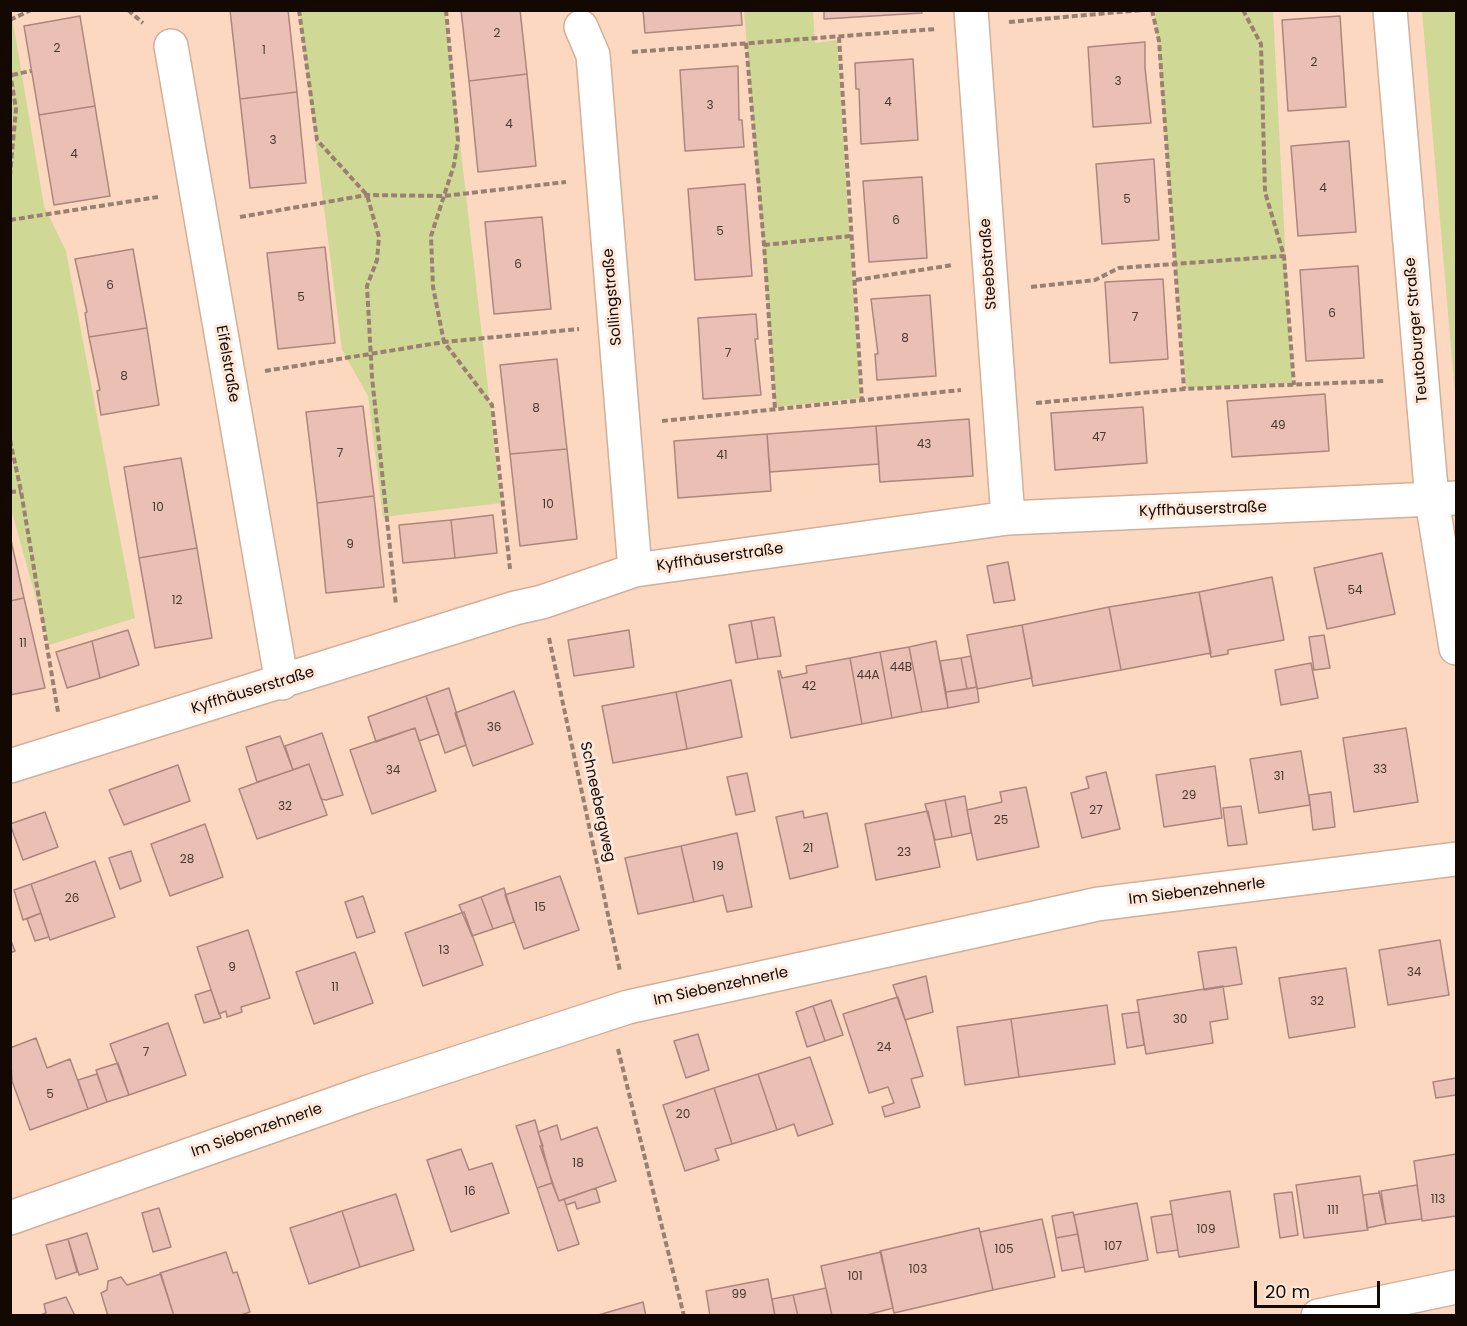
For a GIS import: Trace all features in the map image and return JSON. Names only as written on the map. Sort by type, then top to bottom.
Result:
[{"type":"street","name":"Teutoburger Straße","points":[[1390,10],[1421,379],[1444,499],[1456,648]]},
{"type":"street","name":"Steebstraße","points":[[972,18],[1008,518]]},
{"type":"street","name":"Sollingstraße","points":[[587,41],[602,177],[635,570]]},
{"type":"street","name":"Eifelstraße","points":[[171,46],[282,683]]},
{"type":"street","name":"Kyffhäuserstraße","points":[[10,766],[401,646],[635,570],[1008,518],[1444,499]]},
{"type":"street","name":"Im Siebenzehnerle","points":[[10,1218],[368,1092],[619,1011],[1098,904],[1456,859]]},
{"type":"street","points":[[1318,1316],[1456,1287]]},
{"type":"path","points":[[10,20],[31,10]]},
{"type":"path","points":[[299,10],[317,140],[367,195],[380,237],[377,260],[367,286],[370,355],[401,646]]},
{"type":"path","points":[[444,342],[432,286],[431,236],[454,165],[458,140],[446,10]]},
{"type":"path","points":[[587,41],[746,44],[838,37],[972,18],[1142,10]]},
{"type":"path","points":[[1152,10],[1159,41],[1184,389]]},
{"type":"path","points":[[1242,10],[1261,44],[1265,192],[1284,256],[1294,385]]},
{"type":"path","points":[[838,37],[856,280],[862,401]]},
{"type":"path","points":[[746,44],[764,245],[775,409]]},
{"type":"path","points":[[10,175],[16,108],[11,74],[31,71]]},
{"type":"path","points":[[202,223],[367,195],[444,196],[602,177]]},
{"type":"path","points":[[10,220],[197,190]]},
{"type":"path","points":[[764,245],[851,236]]},
{"type":"path","points":[[856,280],[990,275],[1095,280],[1119,268],[1284,256]]},
{"type":"path","points":[[229,376],[444,342],[615,326]]},
{"type":"path","name":"Schneebergweg","points":[[444,342],[492,405],[528,605],[619,1011],[684,1316]]},
{"type":"path","points":[[623,425],[862,401],[1421,379]]},
{"type":"path","points":[[10,440],[21,490],[64,748]]},
{"type":"path","points":[[10,492],[21,490]]},
{"type":"green space","points":[[11,10],[44,206],[66,251],[135,618],[49,645],[11,509]]},
{"type":"green space","points":[[299,11],[445,11],[501,503],[383,517],[368,396],[342,350]]},
{"type":"green space","points":[[744,11],[813,11],[815,43],[837,40],[860,398],[776,407]]},
{"type":"green space","points":[[1155,11],[1273,11],[1292,383],[1186,388]]},
{"type":"green space","points":[[1422,11],[1456,11],[1456,406]]},
{"type":"building","points":[[230,10],[288,10],[297,92],[240,99]]},
{"type":"building","points":[[461,10],[520,10],[527,74],[469,81]]},
{"type":"building","points":[[643,10],[741,10],[742,25],[645,33]]},
{"type":"building","points":[[824,10],[921,10],[922,13],[824,19]]},
{"type":"building","points":[[80,16],[95,106],[39,115],[24,26]]},
{"type":"building","points":[[1340,16],[1346,107],[1288,111],[1282,20]]},
{"type":"building","points":[[1145,42],[1145,68],[1151,123],[1093,127],[1088,47]]},
{"type":"building","points":[[913,59],[918,140],[861,144],[859,89],[856,89],[855,63]]},
{"type":"building","points":[[738,66],[739,120],[742,120],[744,147],[685,151],[680,70]]},
{"type":"building","points":[[527,74],[536,166],[478,172],[469,81]]},
{"type":"building","points":[[297,92],[306,183],[250,188],[240,99]]},
{"type":"building","points":[[95,106],[110,196],[54,205],[39,115]]},
{"type":"building","points":[[1349,141],[1356,232],[1298,236],[1291,146]]},
{"type":"building","points":[[1154,159],[1159,240],[1102,244],[1096,164]]},
{"type":"building","points":[[922,177],[927,258],[869,262],[863,181]]},
{"type":"building","points":[[745,184],[752,276],[695,280],[688,189]]},
{"type":"building","points":[[542,217],[551,309],[494,314],[485,222]]},
{"type":"building","points":[[325,247],[335,343],[278,349],[267,253]]},
{"type":"building","points":[[133,249],[147,328],[89,337],[85,313],[87,312],[75,259]]},
{"type":"building","points":[[1358,266],[1364,358],[1306,361],[1300,270]]},
{"type":"building","points":[[1163,279],[1168,359],[1110,363],[1105,282]]},
{"type":"building","points":[[930,295],[936,376],[877,380],[875,354],[878,354],[871,299]]},
{"type":"building","points":[[756,314],[758,339],[755,339],[761,395],[703,399],[698,318]]},
{"type":"building","points":[[147,328],[159,405],[101,415],[97,391],[100,390],[89,337]]},
{"type":"building","points":[[557,359],[567,449],[510,454],[500,365]]},
{"type":"building","points":[[1325,394],[1329,451],[1232,457],[1227,401]]},
{"type":"building","points":[[363,406],[374,496],[317,503],[306,412]]},
{"type":"building","points":[[1143,407],[1147,463],[1055,470],[1051,413]]},
{"type":"building","points":[[969,419],[973,476],[880,482],[876,426]]},
{"type":"building","points":[[876,426],[879,464],[770,472],[767,434]]},
{"type":"building","points":[[767,434],[771,491],[678,498],[674,441]]},
{"type":"building","points":[[567,449],[577,539],[520,546],[510,454]]},
{"type":"building","points":[[181,458],[197,548],[139,558],[124,467]]},
{"type":"building","points":[[374,496],[384,587],[326,593],[317,503]]},
{"type":"building","points":[[493,515],[497,553],[455,558],[451,520]]},
{"type":"building","points":[[451,520],[455,558],[403,563],[399,525]]},
{"type":"building","points":[[10,536],[24,598],[10,601]]},
{"type":"building","points":[[197,548],[212,638],[155,648],[139,558]]},
{"type":"building","points":[[1382,553],[1395,614],[1327,629],[1314,568]]},
{"type":"building","points":[[1008,562],[1015,600],[994,603],[987,566]]},
{"type":"building","points":[[1272,577],[1284,640],[1228,650],[1228,654],[1211,657],[1199,592]]},
{"type":"building","points":[[1199,592],[1211,653],[1121,670],[1109,607]]},
{"type":"building","points":[[24,598],[45,688],[10,695],[10,601]]},
{"type":"building","points":[[1109,607],[1121,670],[1033,686],[1022,625]]},
{"type":"building","points":[[774,617],[781,656],[758,659],[751,621]]},
{"type":"building","points":[[751,621],[758,659],[736,663],[729,625]]},
{"type":"building","points":[[1022,625],[1032,678],[977,689],[967,635]]},
{"type":"building","points":[[128,630],[139,665],[100,678],[92,641]]},
{"type":"building","points":[[629,630],[634,667],[574,676],[568,640]]},
{"type":"building","points":[[1324,635],[1330,668],[1314,670],[1309,637]]},
{"type":"building","points":[[92,641],[100,678],[67,688],[56,652]]},
{"type":"building","points":[[936,641],[948,708],[922,712],[909,647]]},
{"type":"building","points":[[909,647],[922,712],[892,718],[880,652]]},
{"type":"building","points":[[880,652],[892,718],[862,724],[850,658]]},
{"type":"building","points":[[971,656],[977,687],[967,689],[961,658]]},
{"type":"building","points":[[850,658],[862,724],[791,738],[778,671],[782,678],[807,673],[806,666]]},
{"type":"building","points":[[961,658],[967,689],[946,692],[940,661]]},
{"type":"building","points":[[1311,663],[1318,698],[1281,705],[1275,670]]},
{"type":"building","points":[[731,680],[742,737],[687,749],[676,692]]},
{"type":"building","points":[[977,687],[979,702],[948,708],[946,692]]},
{"type":"building","points":[[449,688],[466,745],[445,753],[426,696]]},
{"type":"building","points":[[514,691],[533,744],[473,766],[455,713]]},
{"type":"building","points":[[676,692],[687,749],[613,763],[602,706]]},
{"type":"building","points":[[426,696],[439,734],[419,741],[415,728],[376,742],[368,717]]},
{"type":"building","points":[[415,728],[436,791],[372,814],[350,750]]},
{"type":"building","points":[[1406,728],[1418,802],[1354,812],[1343,738]]},
{"type":"building","points":[[322,733],[343,795],[326,800],[321,799],[309,764],[293,770],[285,746]]},
{"type":"building","points":[[280,736],[293,770],[257,782],[246,747]]},
{"type":"building","points":[[1301,751],[1310,805],[1259,813],[1250,759]]},
{"type":"building","points":[[309,764],[327,815],[257,839],[239,789]]},
{"type":"building","points":[[178,765],[190,801],[124,825],[109,790]]},
{"type":"building","points":[[1215,766],[1222,818],[1164,827],[1156,775]]},
{"type":"building","points":[[1106,772],[1120,829],[1082,838],[1071,793],[1089,788],[1086,777]]},
{"type":"building","points":[[747,773],[755,811],[736,815],[727,777]]},
{"type":"building","points":[[1026,787],[1039,847],[977,860],[967,810],[1002,802],[1000,792]]},
{"type":"building","points":[[1331,792],[1335,827],[1313,830],[1309,795]]},
{"type":"building","points":[[965,796],[971,833],[952,837],[945,800]]},
{"type":"building","points":[[945,800],[952,837],[935,840],[925,804]]},
{"type":"building","points":[[1241,806],[1247,844],[1228,846],[1223,808]]},
{"type":"building","points":[[803,811],[804,818],[827,813],[838,867],[790,879],[776,817]]},
{"type":"building","points":[[928,811],[940,867],[876,880],[865,824]]},
{"type":"building","points":[[45,812],[58,847],[23,860],[10,824]]},
{"type":"building","points":[[205,824],[223,877],[170,896],[151,844]]},
{"type":"building","points":[[737,833],[752,907],[727,912],[723,895],[694,902],[681,846]]},
{"type":"building","points":[[681,846],[694,902],[638,914],[625,858]]},
{"type":"building","points":[[131,851],[141,881],[120,889],[109,858]]},
{"type":"building","points":[[95,861],[115,917],[50,940],[31,884]]},
{"type":"building","points":[[560,876],[579,930],[524,949],[505,895]]},
{"type":"building","points":[[31,884],[41,913],[23,920],[14,890]]},
{"type":"building","points":[[504,888],[514,922],[493,929],[481,897]]},
{"type":"building","points":[[363,896],[375,932],[357,938],[345,902]]},
{"type":"building","points":[[481,897],[493,929],[472,936],[459,905]]},
{"type":"building","points":[[464,912],[483,965],[423,986],[405,933]]},
{"type":"building","points":[[41,913],[49,937],[35,941],[27,919]]},
{"type":"building","points":[[248,930],[270,998],[241,1007],[242,1012],[227,1017],[226,1011],[219,1014],[197,947]]},
{"type":"building","points":[[10,938],[15,951],[10,953]]},
{"type":"building","points":[[1440,940],[1449,995],[1388,1005],[1379,950]]},
{"type":"building","points":[[1236,947],[1242,984],[1204,990],[1198,952]]},
{"type":"building","points":[[355,952],[373,1003],[314,1024],[296,972]]},
{"type":"building","points":[[1346,968],[1355,1027],[1289,1038],[1279,978]]},
{"type":"building","points":[[926,976],[933,1012],[905,1020],[893,985]]},
{"type":"building","points":[[1223,986],[1228,1019],[1210,1022],[1213,1043],[1146,1054],[1137,1000]]},
{"type":"building","points":[[211,990],[221,1018],[204,1023],[195,995]]},
{"type":"building","points":[[898,997],[923,1076],[911,1079],[920,1107],[885,1117],[882,1107],[894,1103],[888,1087],[869,1093],[843,1014]]},
{"type":"building","points":[[831,1000],[843,1035],[825,1041],[813,1006]]},
{"type":"building","points":[[1107,1005],[1115,1064],[1019,1077],[1011,1019]]},
{"type":"building","points":[[813,1006],[825,1041],[807,1047],[796,1012]]},
{"type":"building","points":[[1139,1012],[1144,1045],[1127,1048],[1122,1014]]},
{"type":"building","points":[[1011,1019],[1019,1077],[965,1085],[957,1027]]},
{"type":"building","points":[[168,1023],[186,1075],[129,1095],[110,1044]]},
{"type":"building","points":[[698,1034],[709,1070],[686,1078],[674,1041]]},
{"type":"building","points":[[36,1038],[47,1068],[70,1059],[88,1109],[30,1130],[12,1081],[10,1048]]},
{"type":"building","points":[[810,1057],[833,1124],[798,1136],[794,1124],[777,1130],[758,1074]]},
{"type":"building","points":[[118,1063],[129,1095],[107,1102],[96,1070]]},
{"type":"building","points":[[97,1074],[107,1102],[88,1109],[78,1080]]},
{"type":"building","points":[[758,1074],[777,1130],[732,1144],[714,1088]]},
{"type":"building","points":[[1456,1078],[1456,1095],[1436,1098],[1433,1082]]},
{"type":"building","points":[[714,1088],[732,1144],[715,1149],[719,1160],[685,1171],[663,1105]]},
{"type":"building","points":[[535,1120],[552,1183],[537,1188],[516,1126]]},
{"type":"building","points":[[557,1125],[561,1140],[597,1127],[616,1181],[559,1201],[540,1146],[543,1146],[538,1132]]},
{"type":"building","points":[[461,1149],[469,1170],[492,1163],[509,1213],[451,1232],[427,1160]]},
{"type":"building","points":[[1456,1154],[1456,1216],[1422,1221],[1414,1161]]},
{"type":"building","points":[[1360,1176],[1368,1230],[1304,1238],[1296,1185]]},
{"type":"building","points":[[552,1183],[559,1201],[564,1199],[579,1244],[558,1251],[537,1188]]},
{"type":"building","points":[[1417,1185],[1422,1219],[1386,1224],[1381,1191]]},
{"type":"building","points":[[596,1188],[600,1202],[577,1209],[575,1202],[566,1205],[564,1199]]},
{"type":"building","points":[[1230,1191],[1239,1247],[1179,1257],[1170,1201]]},
{"type":"building","points":[[1379,1191],[1386,1224],[1367,1228],[1363,1195],[1379,1193]]},
{"type":"building","points":[[1292,1192],[1298,1235],[1280,1238],[1274,1194]]},
{"type":"building","points":[[396,1194],[414,1250],[360,1267],[342,1211]]},
{"type":"building","points":[[1137,1203],[1148,1260],[1085,1272],[1074,1215]]},
{"type":"building","points":[[159,1208],[171,1247],[153,1252],[142,1213]]},
{"type":"building","points":[[342,1211],[360,1267],[309,1284],[290,1228]]},
{"type":"building","points":[[1073,1212],[1078,1234],[1056,1238],[1052,1216]]},
{"type":"building","points":[[1172,1214],[1178,1250],[1157,1253],[1151,1217]]},
{"type":"building","points":[[1042,1219],[1055,1277],[993,1290],[980,1232]]},
{"type":"building","points":[[979,1228],[993,1290],[894,1313],[880,1251]]},
{"type":"building","points":[[87,1233],[98,1269],[79,1275],[68,1239]]},
{"type":"building","points":[[1078,1234],[1084,1267],[1062,1271],[1056,1238]]},
{"type":"building","points":[[68,1239],[77,1272],[56,1279],[46,1245]]},
{"type":"building","points":[[226,1252],[233,1273],[237,1272],[250,1312],[238,1316],[174,1316],[160,1273]]},
{"type":"building","points":[[881,1252],[893,1308],[863,1316],[832,1316],[821,1266]]},
{"type":"building","points":[[161,1274],[174,1316],[108,1316],[101,1293],[107,1290],[108,1281],[121,1277],[127,1285]]},
{"type":"building","points":[[768,1279],[775,1316],[710,1316],[706,1291]]},
{"type":"building","points":[[826,1288],[832,1316],[798,1316],[793,1295]]},
{"type":"building","points":[[793,1295],[798,1316],[775,1316],[772,1299]]},
{"type":"building","points":[[66,1297],[75,1316],[37,1316],[46,1313],[44,1304]]},
{"type":"building","points":[[643,1302],[646,1316],[595,1316]]}]
